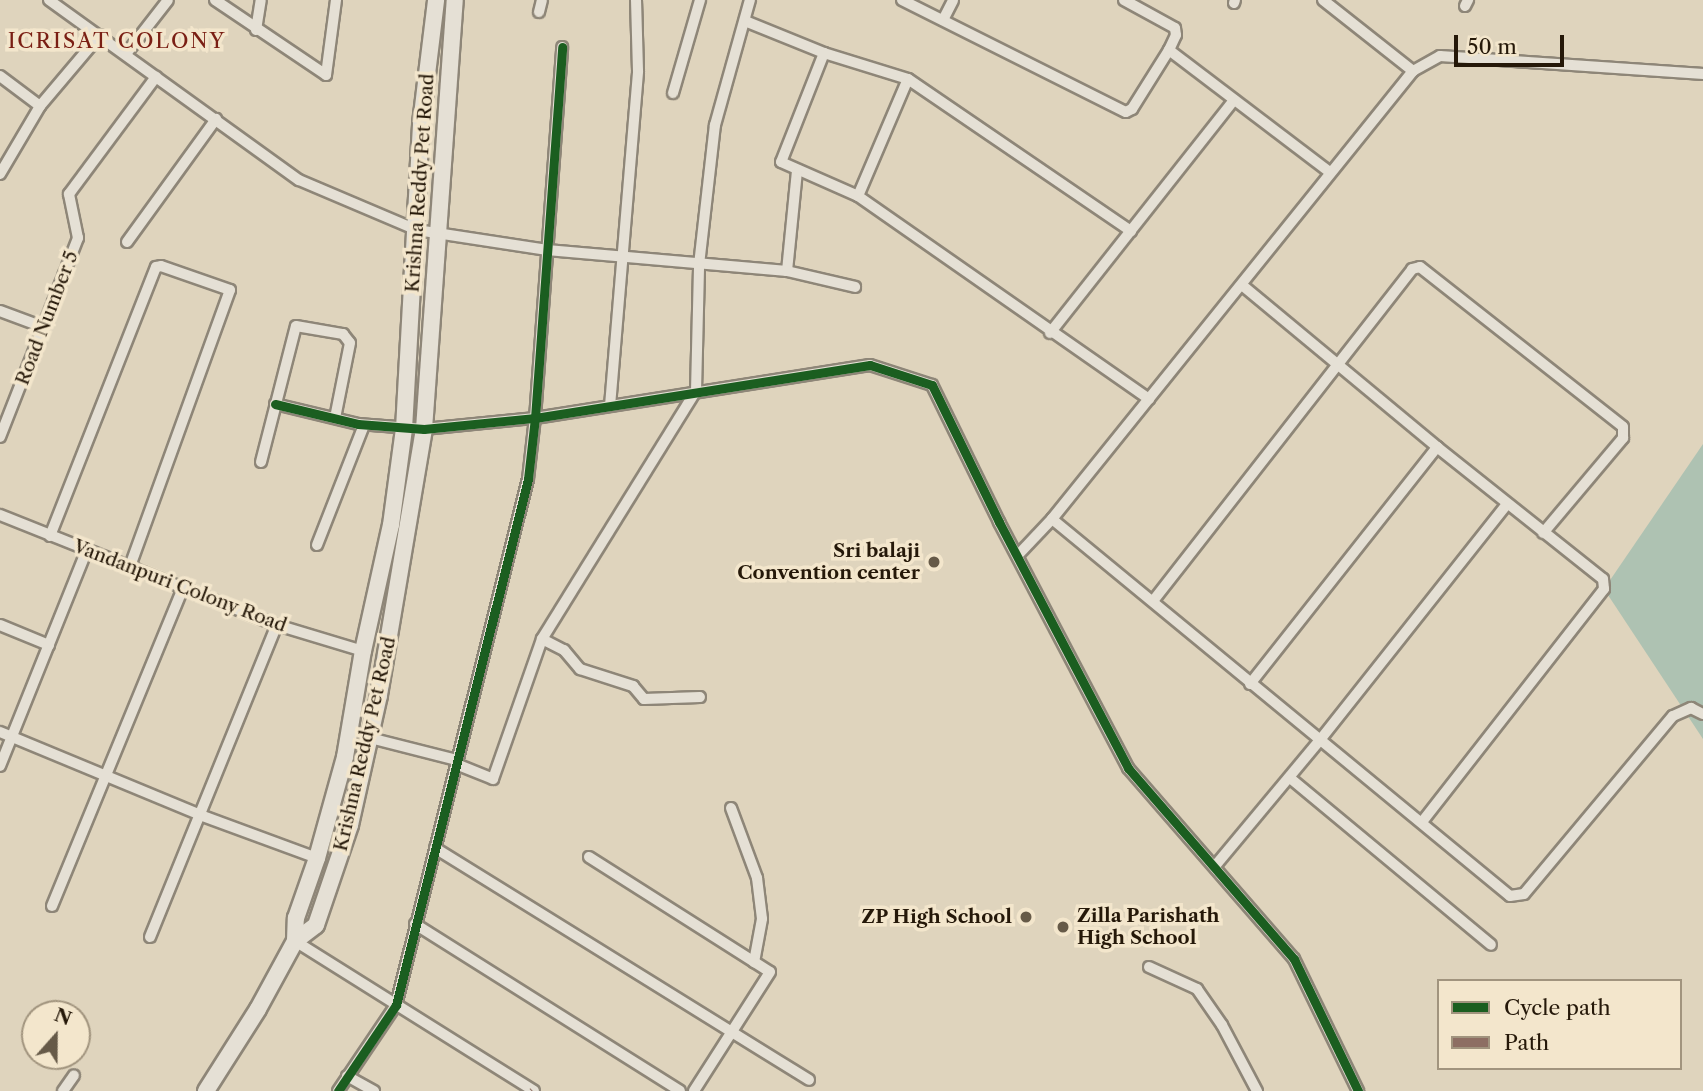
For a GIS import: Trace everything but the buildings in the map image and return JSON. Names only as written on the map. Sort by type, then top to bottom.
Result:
[{"type":"main road","name":"Krishna Reddy Pet Road","points":[[295,941],[296,918],[317,858],[345,757],[363,651],[391,525],[404,429],[421,122],[436,0]]},
{"type":"main road","name":"Krishna Reddy Pet Road","points":[[295,941],[316,925],[350,825],[370,737],[424,429],[455,0]]},
{"type":"main road","points":[[206,1091],[258,1009],[295,941]]},
{"type":"street","points":[[49,0],[299,180],[416,230],[547,250],[788,271],[855,287]]},
{"type":"street","points":[[126,54],[168,0]]},
{"type":"street","points":[[215,0],[326,75],[336,0]]},
{"type":"street","points":[[256,30],[261,0]]},
{"type":"street","points":[[539,12],[542,0]]},
{"type":"street","points":[[610,406],[638,71],[636,0]]},
{"type":"street","points":[[673,93],[700,0]]},
{"type":"street","points":[[370,737],[456,762],[492,779],[542,639],[696,391],[699,265],[715,125],[750,0]]},
{"type":"street","points":[[902,0],[1126,112],[1132,109],[1176,34],[1175,28],[1124,0]]},
{"type":"street","points":[[943,20],[953,0]]},
{"type":"street","points":[[1323,0],[1413,71]]},
{"type":"street","points":[[744,21],[824,53],[908,79],[1130,230]]},
{"type":"street","points":[[0,174],[40,106],[100,35]]},
{"type":"street","points":[[338,1091],[396,1005],[528,479],[535,418],[562,47]]},
{"type":"street","points":[[1169,50],[1330,172]]},
{"type":"street","points":[[824,53],[780,162],[858,197],[1050,333],[1149,399]]},
{"type":"street","points":[[1018,555],[1052,519],[1413,71],[1440,56],[1703,74]]},
{"type":"street","points":[[0,76],[40,106]]},
{"type":"street","name":"Road Number 5","points":[[0,437],[78,238],[69,194],[156,77]]},
{"type":"street","points":[[858,197],[908,79]]},
{"type":"street","points":[[1050,333],[1234,100]]},
{"type":"street","points":[[127,242],[216,119]]},
{"type":"street","points":[[788,271],[797,170]]},
{"type":"street","points":[[50,536],[156,267],[161,266],[230,290],[130,567]]},
{"type":"street","points":[[1153,601],[1412,269],[1420,267],[1623,427],[1622,438],[1543,533]]},
{"type":"street","points":[[1242,285],[1437,447],[1602,579],[1604,589],[1422,822]]},
{"type":"street","points":[[0,311],[43,327]]},
{"type":"street","points":[[261,462],[293,330],[300,324],[343,334],[349,342],[335,418]]},
{"type":"street","points":[[275,404],[364,425],[424,429],[535,418],[870,366],[932,385],[1128,768],[1294,959],[1358,1091]]},
{"type":"street","points":[[317,545],[364,425]]},
{"type":"street","points":[[1250,684],[1437,447]]},
{"type":"street","points":[[1215,866],[1290,778],[1507,504]]},
{"type":"street","name":"Vandanpuri Colony Road","points":[[0,515],[278,625],[363,651]]},
{"type":"street","points":[[1052,519],[1510,896],[1524,894],[1673,716],[1691,708],[1703,714]]},
{"type":"street","points":[[0,766],[88,550]]},
{"type":"street","points":[[52,906],[183,588]]},
{"type":"street","points":[[0,625],[49,645]]},
{"type":"street","points":[[149,937],[278,625]]},
{"type":"street","points":[[542,639],[564,650],[580,669],[633,686],[644,699],[701,697]]},
{"type":"street","points":[[0,732],[200,815],[317,858]]},
{"type":"street","points":[[1290,778],[1491,945]]},
{"type":"street","points":[[731,808],[757,878],[762,919],[754,962]]},
{"type":"street","points":[[435,848],[810,1080]]},
{"type":"street","points":[[589,857],[770,972],[694,1091]]},
{"type":"street","points":[[415,924],[680,1091]]},
{"type":"street","points":[[295,941],[533,1091]]},
{"type":"street","points":[[1149,967],[1197,989],[1222,1026],[1257,1091]]},
{"type":"street","points":[[63,1091],[74,1075]]},
{"type":"street","points":[[347,1076],[374,1091]]},
{"type":"shaded area","points":[[1703,444],[1703,739],[1604,589]]},
{"type":"cycle path","points":[[338,1091],[396,1005],[528,479],[535,418],[562,47]]},
{"type":"cycle path","points":[[275,404],[358,424],[424,429],[535,418],[870,365],[932,385],[999,522],[1128,768],[1294,959],[1358,1091]]},
{"type":"place","name":"Sri balaji Convention center","points":[[934,562]]},
{"type":"place","name":"ZP High School","points":[[1026,917]]},
{"type":"place","name":"Zilla Parishath High School","points":[[1063,927]]},
{"type":"district","name":"ICRISAT COLONY","points":[[117,41]]}]
